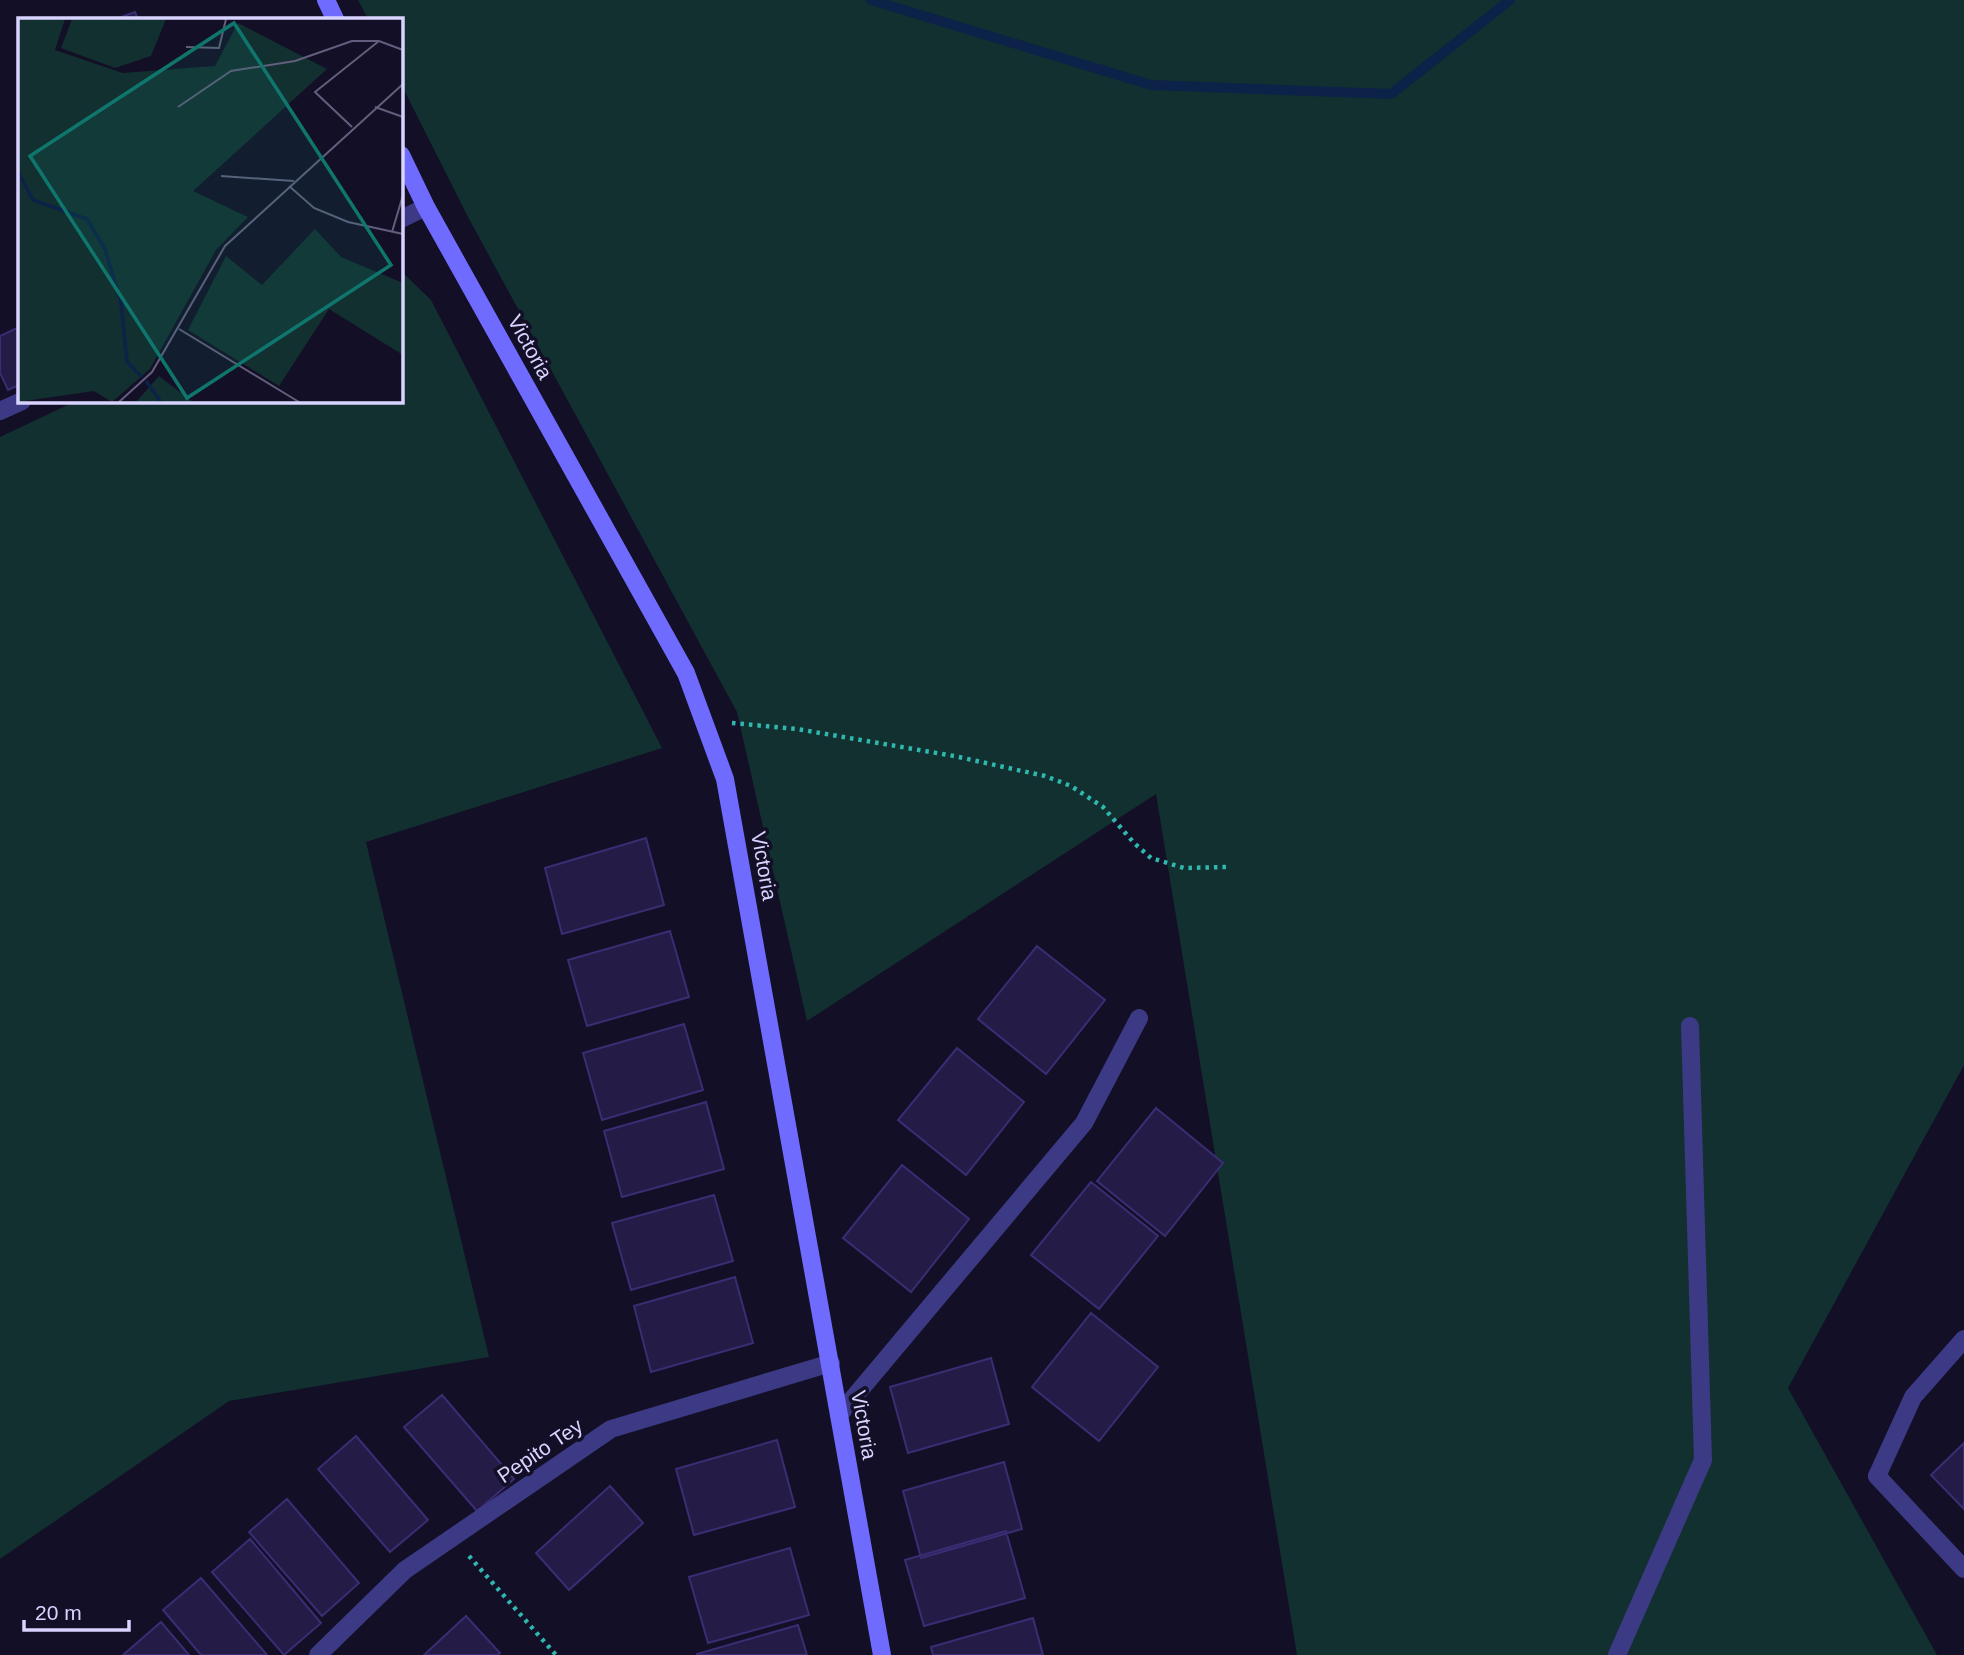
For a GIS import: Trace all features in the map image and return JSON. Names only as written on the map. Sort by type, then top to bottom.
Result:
[{"type":"main road","points":[[326,0],[335,18]]},
{"type":"main road","name":"Victoria","points":[[402,157],[426,207],[686,673],[725,779],[882,1655]]},
{"type":"street","points":[[402,219],[426,207]]},
{"type":"street","points":[[0,411],[20,402]]},
{"type":"street","points":[[839,1415],[1084,1123],[1139,1018]]},
{"type":"street","points":[[1617,1655],[1703,1460],[1690,1026]]},
{"type":"street","points":[[1964,1339],[1913,1397],[1877,1476],[1964,1569]]},
{"type":"street","name":"Pepito Tey","points":[[318,1655],[405,1570],[611,1429],[831,1363]]},
{"type":"path","points":[[703,721],[797,729],[954,756],[1045,776],[1071,786],[1103,807],[1151,858],[1184,868],[1227,867]]},
{"type":"path","points":[[453,1537],[556,1655]]},
{"type":"green space","points":[[358,0],[1964,0],[1964,1065],[1788,1388],[1937,1655],[1297,1655],[1156,794],[807,1021],[737,712],[467,215],[402,86],[402,18],[367,18]]},
{"type":"green space","points":[[402,272],[431,300],[662,748],[366,842],[489,1357],[229,1401],[0,1559],[0,437],[74,402],[402,402]]},
{"type":"building","points":[[135,12],[138,18],[119,18]]},
{"type":"building","points":[[18,327],[18,385],[8,390],[0,373],[0,336]]},
{"type":"building","points":[[646,838],[664,905],[562,934],[545,868]]},
{"type":"building","points":[[670,931],[689,997],[587,1026],[568,960]]},
{"type":"building","points":[[1037,946],[1105,1000],[1046,1074],[978,1019]]},
{"type":"building","points":[[684,1024],[703,1090],[602,1120],[583,1053]]},
{"type":"building","points":[[957,1048],[1024,1102],[966,1175],[898,1120]]},
{"type":"building","points":[[706,1102],[724,1169],[622,1197],[604,1131]]},
{"type":"building","points":[[1156,1108],[1223,1163],[1165,1236],[1097,1181]]},
{"type":"building","points":[[902,1165],[969,1219],[911,1292],[843,1238]]},
{"type":"building","points":[[1091,1182],[1158,1236],[1099,1309],[1031,1255]]},
{"type":"building","points":[[714,1195],[733,1261],[631,1290],[612,1223]]},
{"type":"building","points":[[735,1277],[753,1343],[651,1372],[634,1306]]},
{"type":"building","points":[[1091,1313],[1158,1367],[1099,1441],[1032,1387]]},
{"type":"building","points":[[991,1358],[1009,1424],[908,1453],[890,1387]]},
{"type":"building","points":[[442,1395],[514,1479],[477,1511],[404,1427]]},
{"type":"building","points":[[356,1436],[428,1520],[390,1552],[318,1469]]},
{"type":"building","points":[[777,1440],[795,1507],[694,1535],[676,1469]]},
{"type":"building","points":[[1964,1443],[1964,1509],[1931,1475]]},
{"type":"building","points":[[1004,1462],[1022,1529],[921,1558],[903,1491]]},
{"type":"building","points":[[610,1486],[643,1523],[569,1590],[536,1553]]},
{"type":"building","points":[[287,1499],[359,1583],[322,1616],[249,1532]]},
{"type":"building","points":[[1006,1531],[1025,1598],[924,1626],[905,1560]]},
{"type":"building","points":[[250,1539],[321,1623],[284,1655],[212,1572]]},
{"type":"building","points":[[790,1548],[809,1615],[708,1643],[689,1577]]},
{"type":"building","points":[[201,1578],[267,1655],[201,1655],[163,1610]]},
{"type":"building","points":[[466,1616],[500,1653],[498,1655],[424,1655]]},
{"type":"building","points":[[1033,1618],[1043,1655],[933,1655],[931,1647]]},
{"type":"building","points":[[161,1622],[189,1655],[123,1655]]},
{"type":"building","points":[[798,1625],[807,1655],[697,1655],[697,1654]]},
{"type":"waterway","points":[[871,0],[1151,85],[1391,94],[1510,0]]}]
